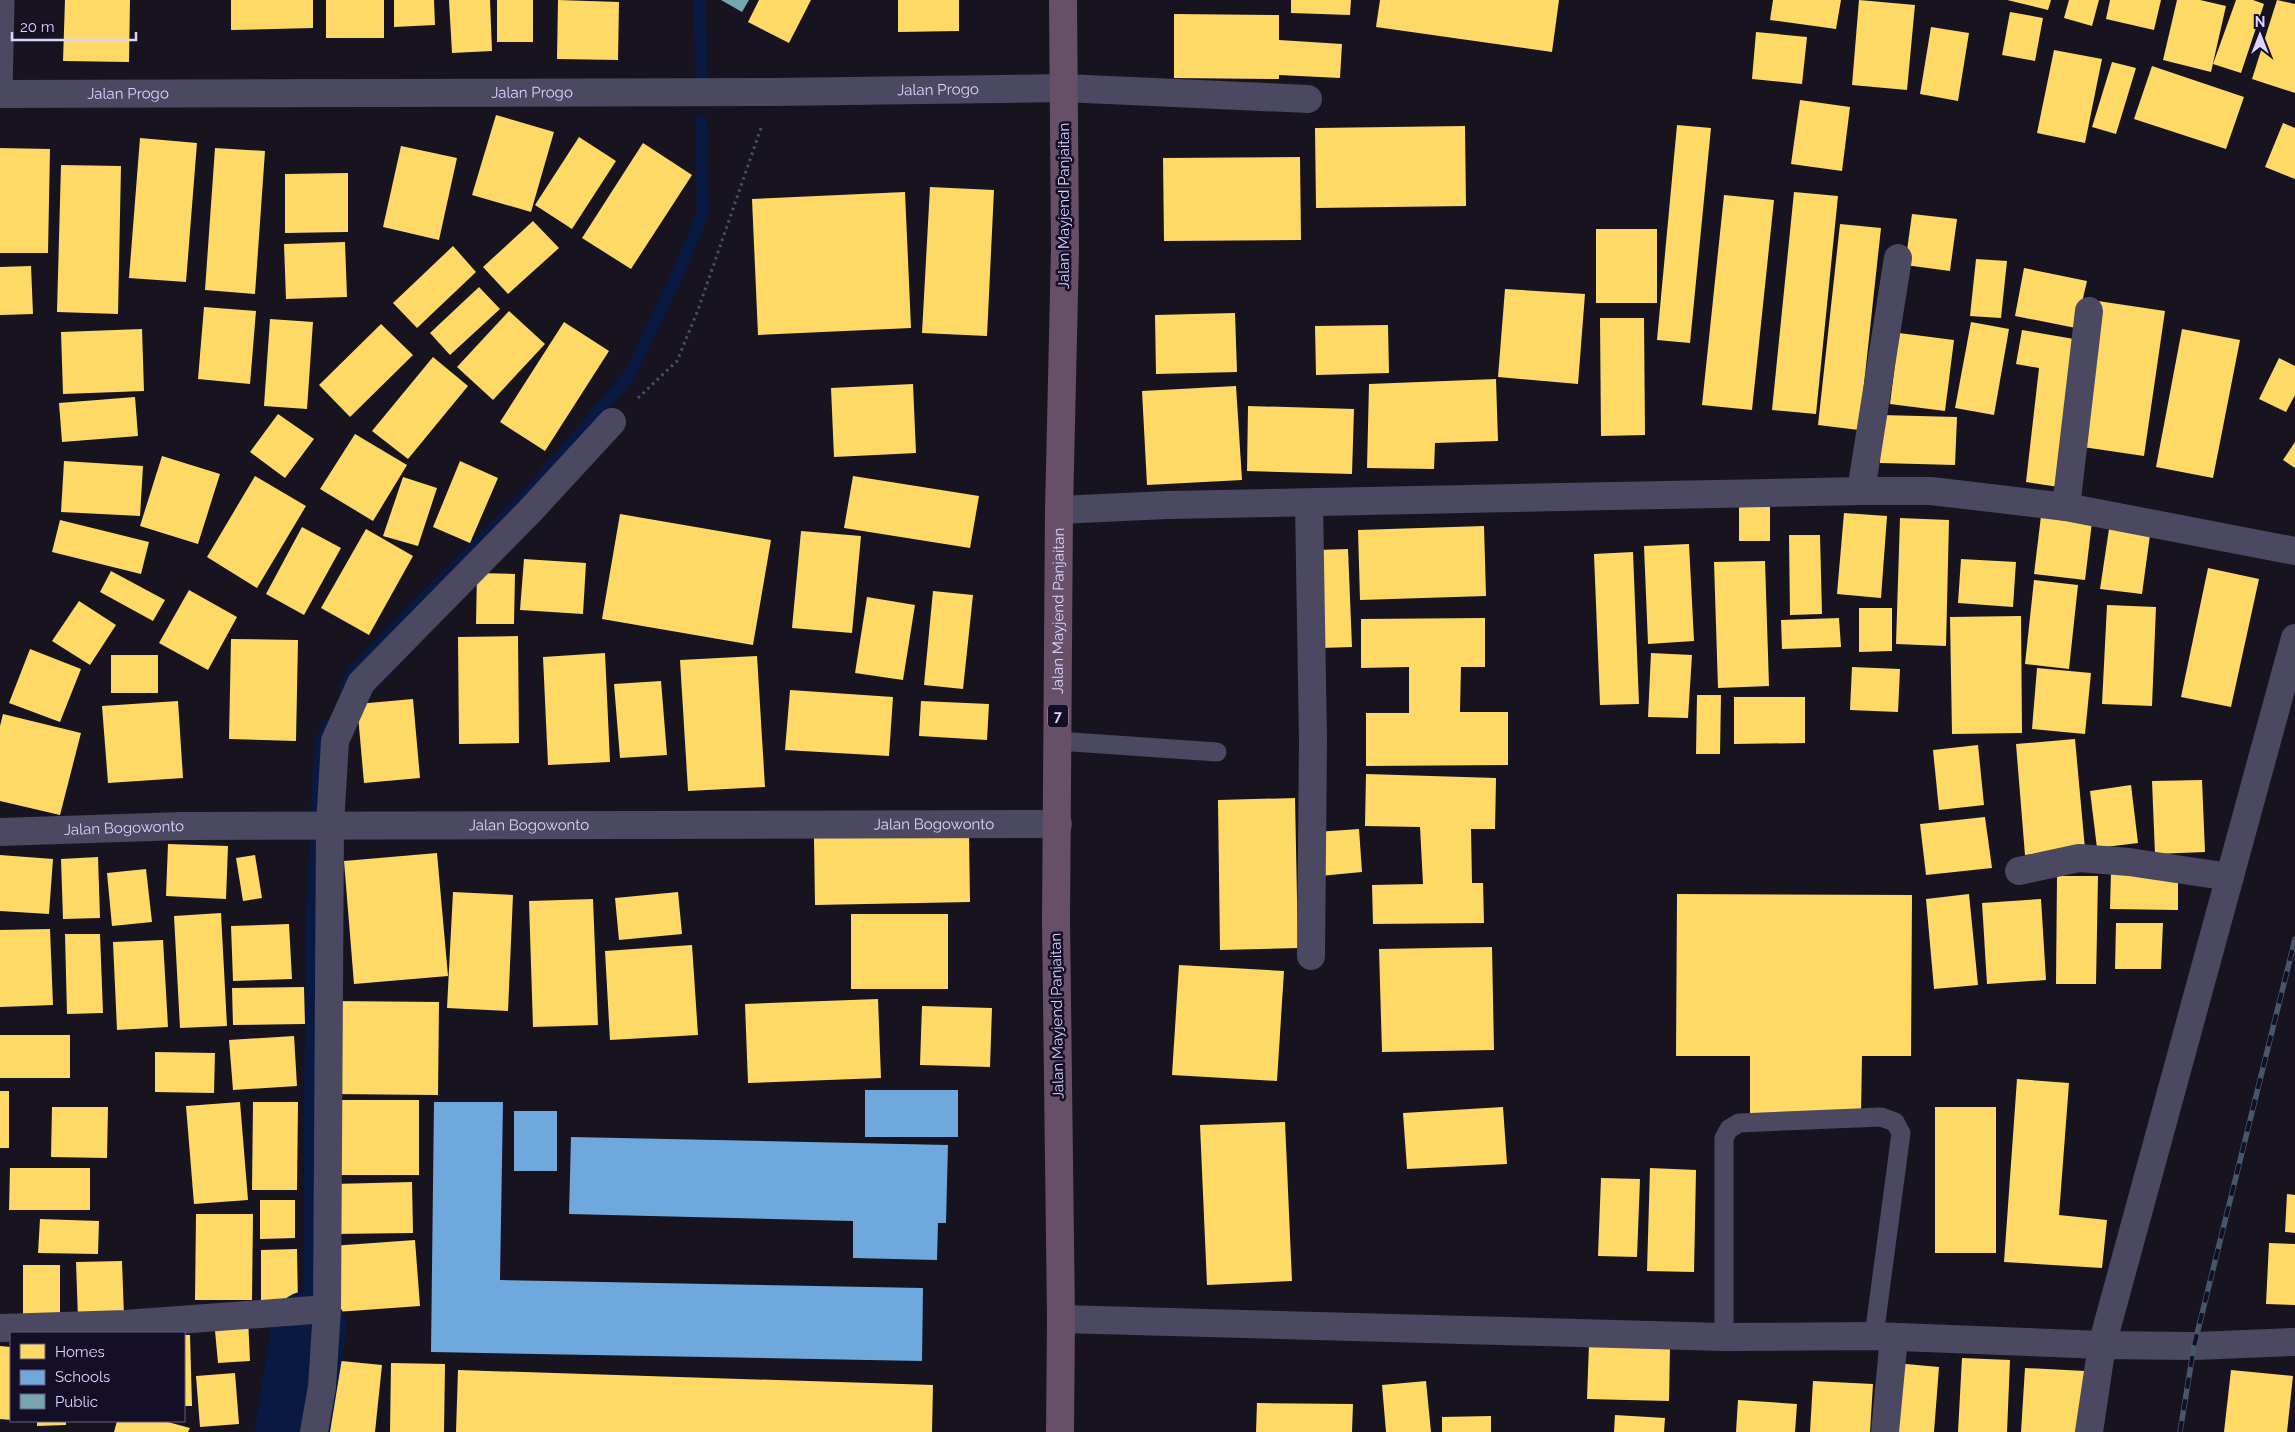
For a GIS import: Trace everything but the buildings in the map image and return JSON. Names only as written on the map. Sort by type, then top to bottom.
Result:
[{"type":"highway","name":"Jalan Mayjend Panjaitan","points":[[1060,1432],[1061,1320],[1056,920],[1059,510],[1065,250],[1063,0]]},
{"type":"street","name":"Jalan Progo","points":[[2,94],[773,92],[1064,88],[1308,99]]},
{"type":"street","points":[[1861,491],[1898,258]]},
{"type":"street","points":[[2066,507],[2090,311]]},
{"type":"street","points":[[314,1432],[322,1387],[327,1309],[330,826],[335,741],[361,683],[530,511],[612,422]]},
{"type":"street","points":[[1059,510],[1167,505],[1931,491],[2066,507],[2295,551]]},
{"type":"street","points":[[1309,503],[1314,740],[1311,956]]},
{"type":"street","points":[[2089,1432],[2102,1345],[2295,638]]},
{"type":"street","name":"Jalan Bogowonto","points":[[0,832],[182,826],[1058,824]]},
{"type":"street","points":[[2019,871],[2079,858],[2128,862],[2230,877]]},
{"type":"street","points":[[0,1328],[125,1324],[327,1309]]},
{"type":"street","points":[[1061,1320],[1724,1337],[1884,1336],[2102,1345],[2194,1346],[2295,1342]]},
{"type":"street","points":[[1884,1336],[1885,1432]]},
{"type":"lane","points":[[2,94],[5,0]]},
{"type":"lane","points":[[1058,741],[1217,752]]},
{"type":"lane","points":[[1724,1337],[1724,1138],[1728,1129],[1739,1123],[1881,1117],[1895,1122],[1901,1133],[1884,1336]]},
{"type":"path","points":[[612,422],[677,361],[698,310],[773,92]]},
{"type":"waterway","points":[[700,0],[701,74]]},
{"type":"waterway","points":[[345,687],[352,672],[533,488],[630,374],[679,271],[703,213],[701,120]]},
{"type":"waterway","points":[[316,817],[321,741],[328,726]]},
{"type":"waterway","points":[[309,1296],[312,910],[316,837]]},
{"type":"waterway","points":[[292,1432],[309,1328]]},
{"type":"railway","points":[[2180,1432],[2194,1346],[2295,939]]}]
